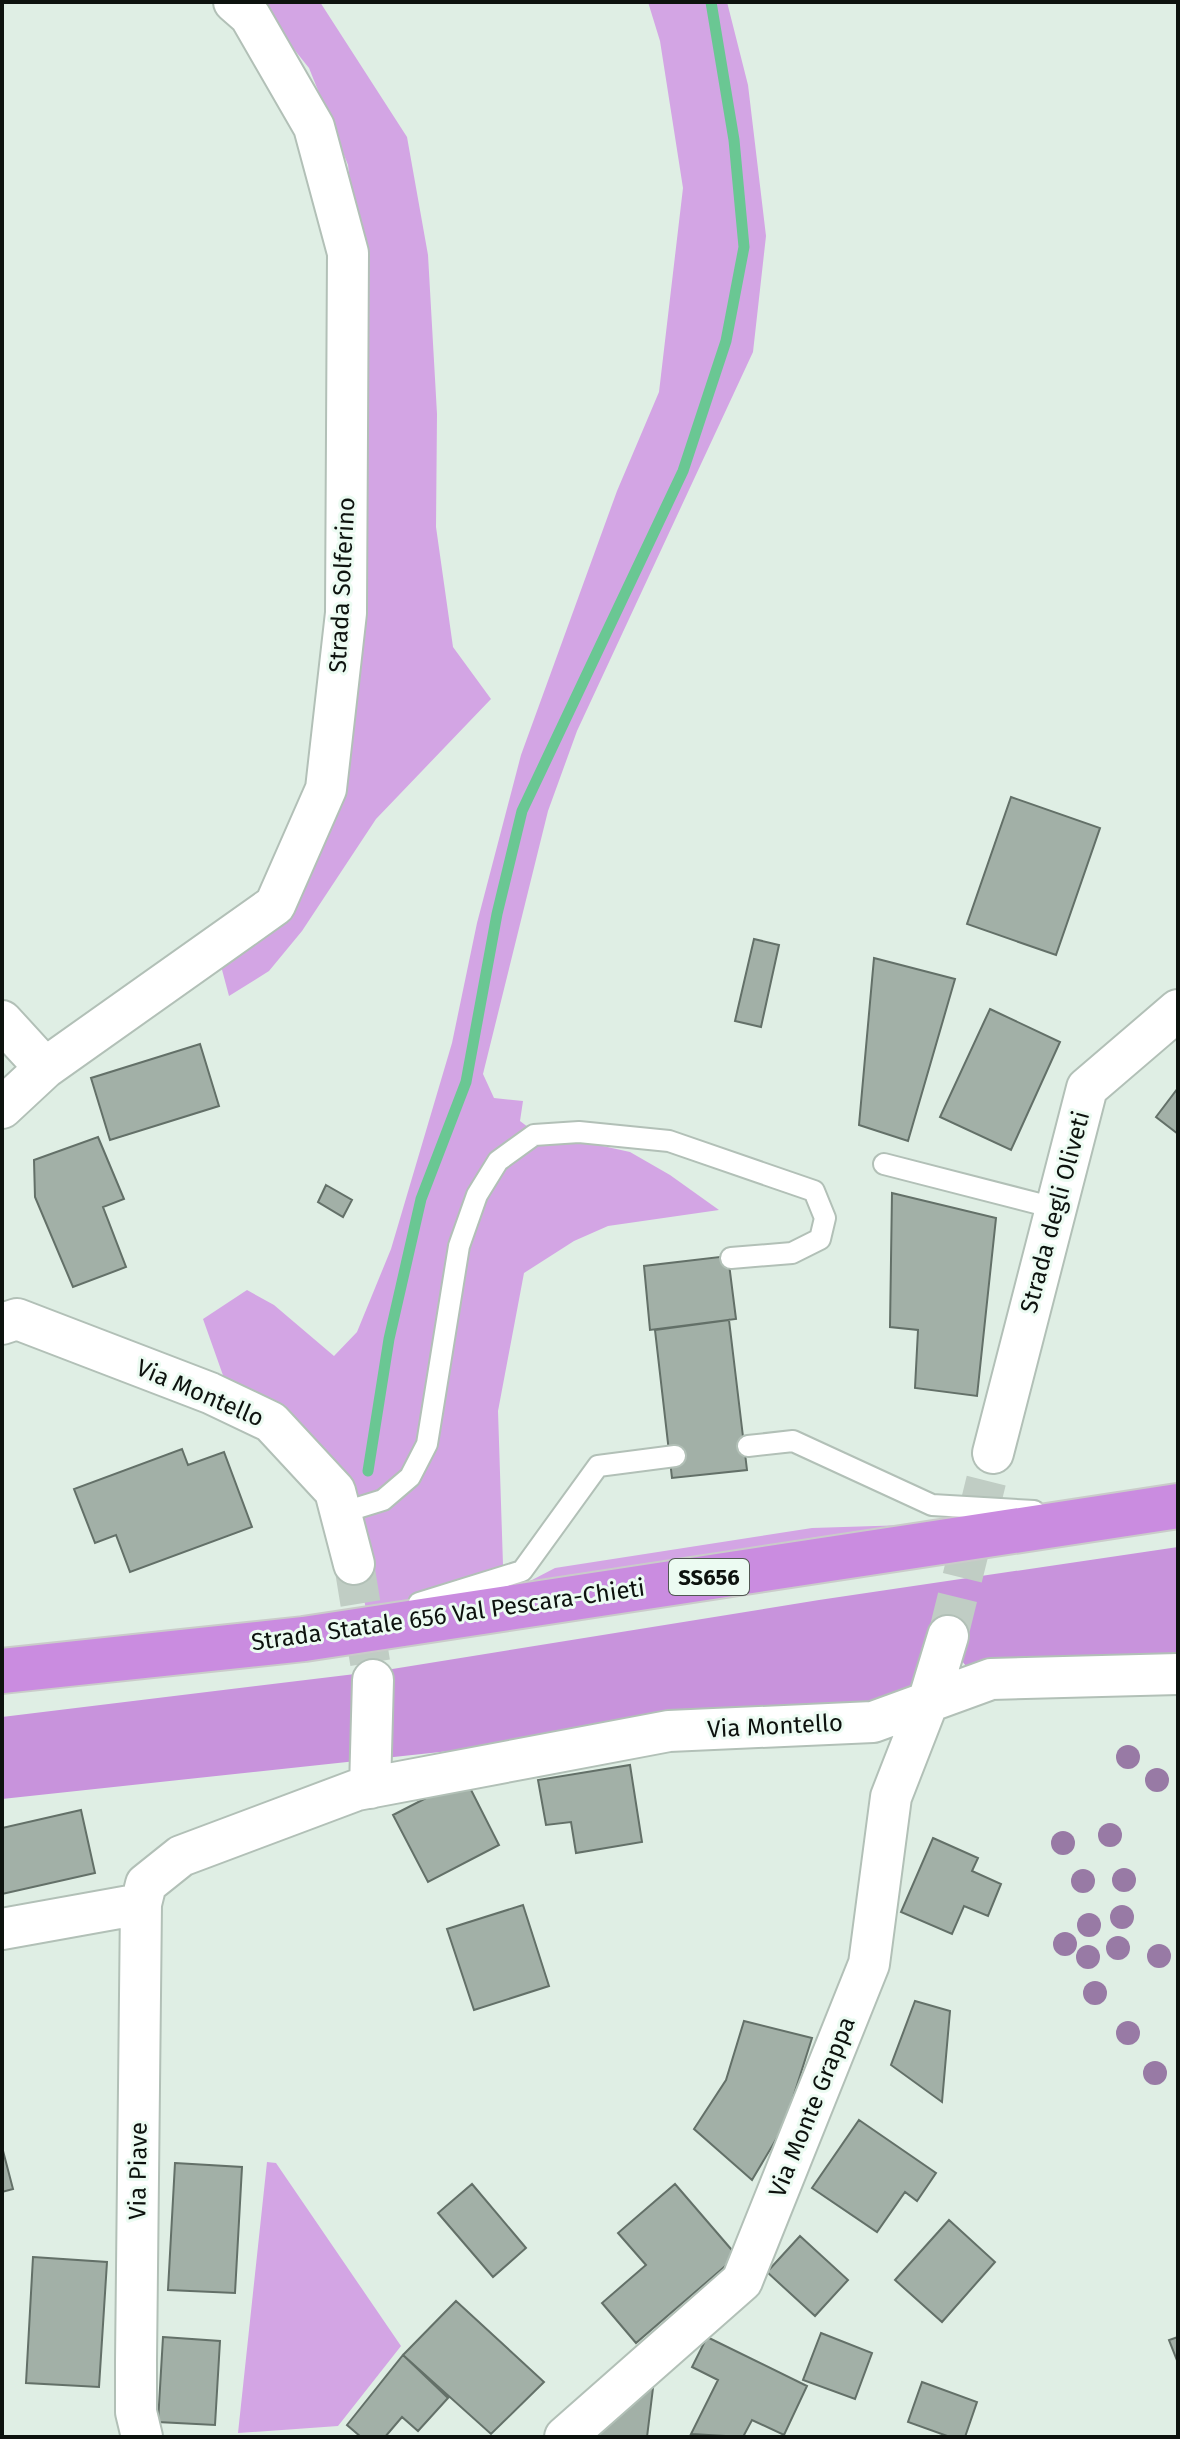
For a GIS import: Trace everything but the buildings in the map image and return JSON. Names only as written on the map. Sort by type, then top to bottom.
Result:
[{"type":"highway","name":"Strada Statale 656 Val Pescara-Chieti","points":[[2,1671],[304,1639],[1178,1506]]},
{"type":"street","name":"Strada Solferino","points":[[2,1108],[45,1068],[275,905],[326,789],[346,613],[348,253],[314,127],[250,16],[234,2]]},
{"type":"street","name":"Strada degli Oliveti","points":[[993,1453],[1087,1088],[1178,1010]]},
{"type":"street","points":[[2,1021],[45,1068]]},
{"type":"street","name":"Via Montello","points":[[7,1311],[210,1393],[271,1422],[335,1491],[354,1564]]},
{"type":"street","points":[[928,1702],[948,1636]]},
{"type":"street","name":"Via Montello","points":[[141,1904],[146,1884],[181,1856],[370,1788],[669,1731],[873,1722],[991,1679],[1178,1674]]},
{"type":"street","points":[[370,1788],[373,1680]]},
{"type":"street","name":"Via Monte Grappa","points":[[565,2437],[742,2281],[869,1964],[891,1797],[928,1702]]},
{"type":"street","points":[[2,1929],[141,1904]]},
{"type":"street","name":"Via Piave","points":[[141,1904],[136,2412],[142,2437]]},
{"type":"lane","points":[[341,1513],[383,1500],[410,1477],[427,1444],[459,1246],[477,1195],[498,1161],[534,1135],[579,1132],[669,1141],[814,1191],[825,1218],[820,1239],[792,1253],[731,1258]]},
{"type":"lane","points":[[884,1164],[1055,1208]]},
{"type":"lane","points":[[748,1446],[793,1441],[932,1505],[1114,1515]]},
{"type":"lane","points":[[304,1639],[522,1571],[598,1466],[675,1456]]},
{"type":"shaded area","points":[[256,2],[320,2],[407,137],[428,255],[437,414],[436,527],[453,647],[491,699],[376,819],[302,931],[269,971],[229,996],[217,951],[278,904],[330,790],[360,267],[348,165],[309,68]]},
{"type":"shaded area","points":[[648,2],[727,2],[748,85],[766,236],[753,352],[577,731],[548,811],[483,1074],[494,1098],[523,1101],[520,1121],[549,1143],[589,1143],[630,1152],[670,1175],[719,1210],[608,1226],[574,1241],[524,1273],[498,1411],[503,1565],[454,1587],[366,1610],[347,1503],[230,1395],[203,1319],[247,1290],[274,1305],[334,1356],[357,1332],[391,1249],[452,1043],[477,923],[521,755],[617,491],[659,392],[683,188],[660,41]]},
{"type":"shaded area","points":[[907,1525],[505,1594],[555,1568],[812,1528]]},
{"type":"shaded area","points":[[1178,1547],[1178,1664],[972,1674],[959,1657],[915,1692],[849,1708],[2,1799],[2,1717],[380,1671],[819,1600]]},
{"type":"shaded area","points":[[267,2162],[276,2163],[401,2346],[338,2426],[238,2433]]},
{"type":"waterway","points":[[368,1471],[389,1339],[421,1199],[466,1082],[497,914],[522,811],[683,471],[726,341],[744,247],[734,140],[711,2]]},
{"type":"tunnel","points":[[948,1636],[993,1453]]},
{"type":"tunnel","points":[[354,1564],[373,1680]]}]
